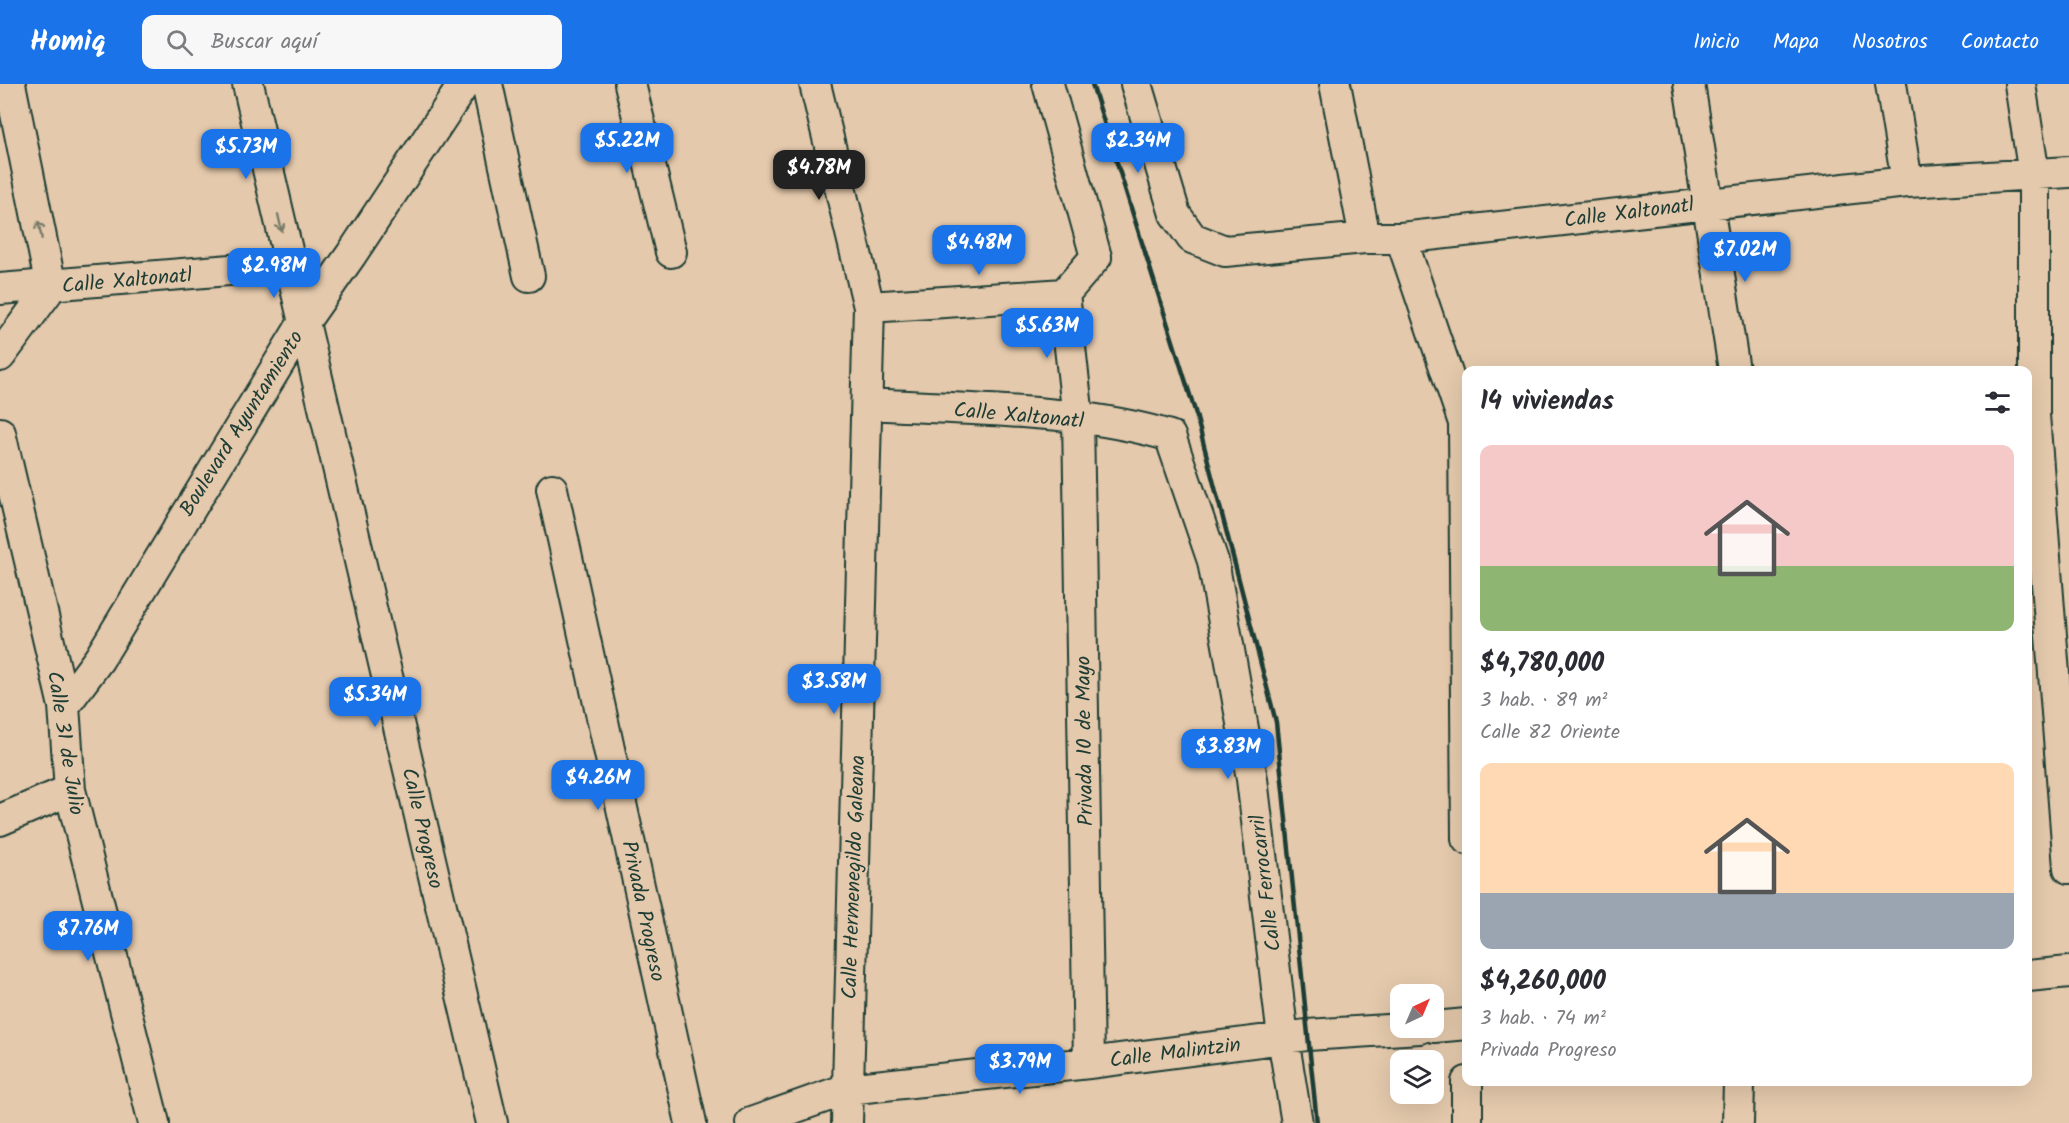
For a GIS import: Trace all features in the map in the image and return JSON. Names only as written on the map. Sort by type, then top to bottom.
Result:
[{"type":"street","points":[[0,356],[51,287],[10,84]]},
{"type":"street","name":"Calle Progreso","points":[[248,84],[492,1123]]},
{"type":"street","name":"Boulevard Ayuntamiento","points":[[64,706],[99,658],[163,549],[304,322],[464,84]]},
{"type":"street","points":[[488,84],[529,276]]},
{"type":"street","points":[[630,84],[671,252]]},
{"type":"street","name":"Calle Hermenegildo Galeana","points":[[815,84],[869,307],[847,1123]]},
{"type":"street","points":[[869,307],[1064,294],[1096,257],[1048,84]]},
{"type":"street","name":"Calle Xaltonatl","points":[[1136,84],[1175,214],[1192,238],[1225,251],[1365,238],[1401,238],[1907,182],[2069,172]]},
{"type":"street","points":[[1335,84],[1365,238]]},
{"type":"street","points":[[1689,84],[1733,366]]},
{"type":"street","points":[[1891,84],[1907,182]]},
{"type":"street","points":[[2020,84],[2034,175],[2034,416],[2069,868]]},
{"type":"street","points":[[1401,238],[1462,417]]},
{"type":"street","name":"Calle Xaltonatl","points":[[0,289],[51,287],[290,265]]},
{"type":"street","name":"Privada 10 de Mayo","points":[[1064,294],[1078,418],[1089,1063]]},
{"type":"street","name":"Calle Xaltonatl","points":[[868,404],[1078,418],[1146,429],[1170,436]]},
{"type":"street","name":"Calle 31 de Julio","points":[[0,433],[64,706],[69,790],[154,1123]]},
{"type":"street","name":"Calle Ferrocarril","points":[[1170,436],[1213,561],[1252,779],[1283,1038],[1297,1123]]},
{"type":"street","name":"Privada Progreso","points":[[552,489],[691,1123]]},
{"type":"street","points":[[0,820],[69,790]]},
{"type":"street","points":[[2032,976],[2069,972]]},
{"type":"street","points":[[1444,1026],[1462,1024]]},
{"type":"street","name":"Calle Malintzin","points":[[751,1123],[847,1089],[1089,1063],[1283,1038],[1390,1030]]},
{"type":"street","points":[[1467,1086],[1467,1123]]},
{"type":"street","points":[[1738,1123],[1739,1086]]},
{"type":"railway","points":[[1092,84],[1195,411],[1276,722],[1317,1123]]}]
